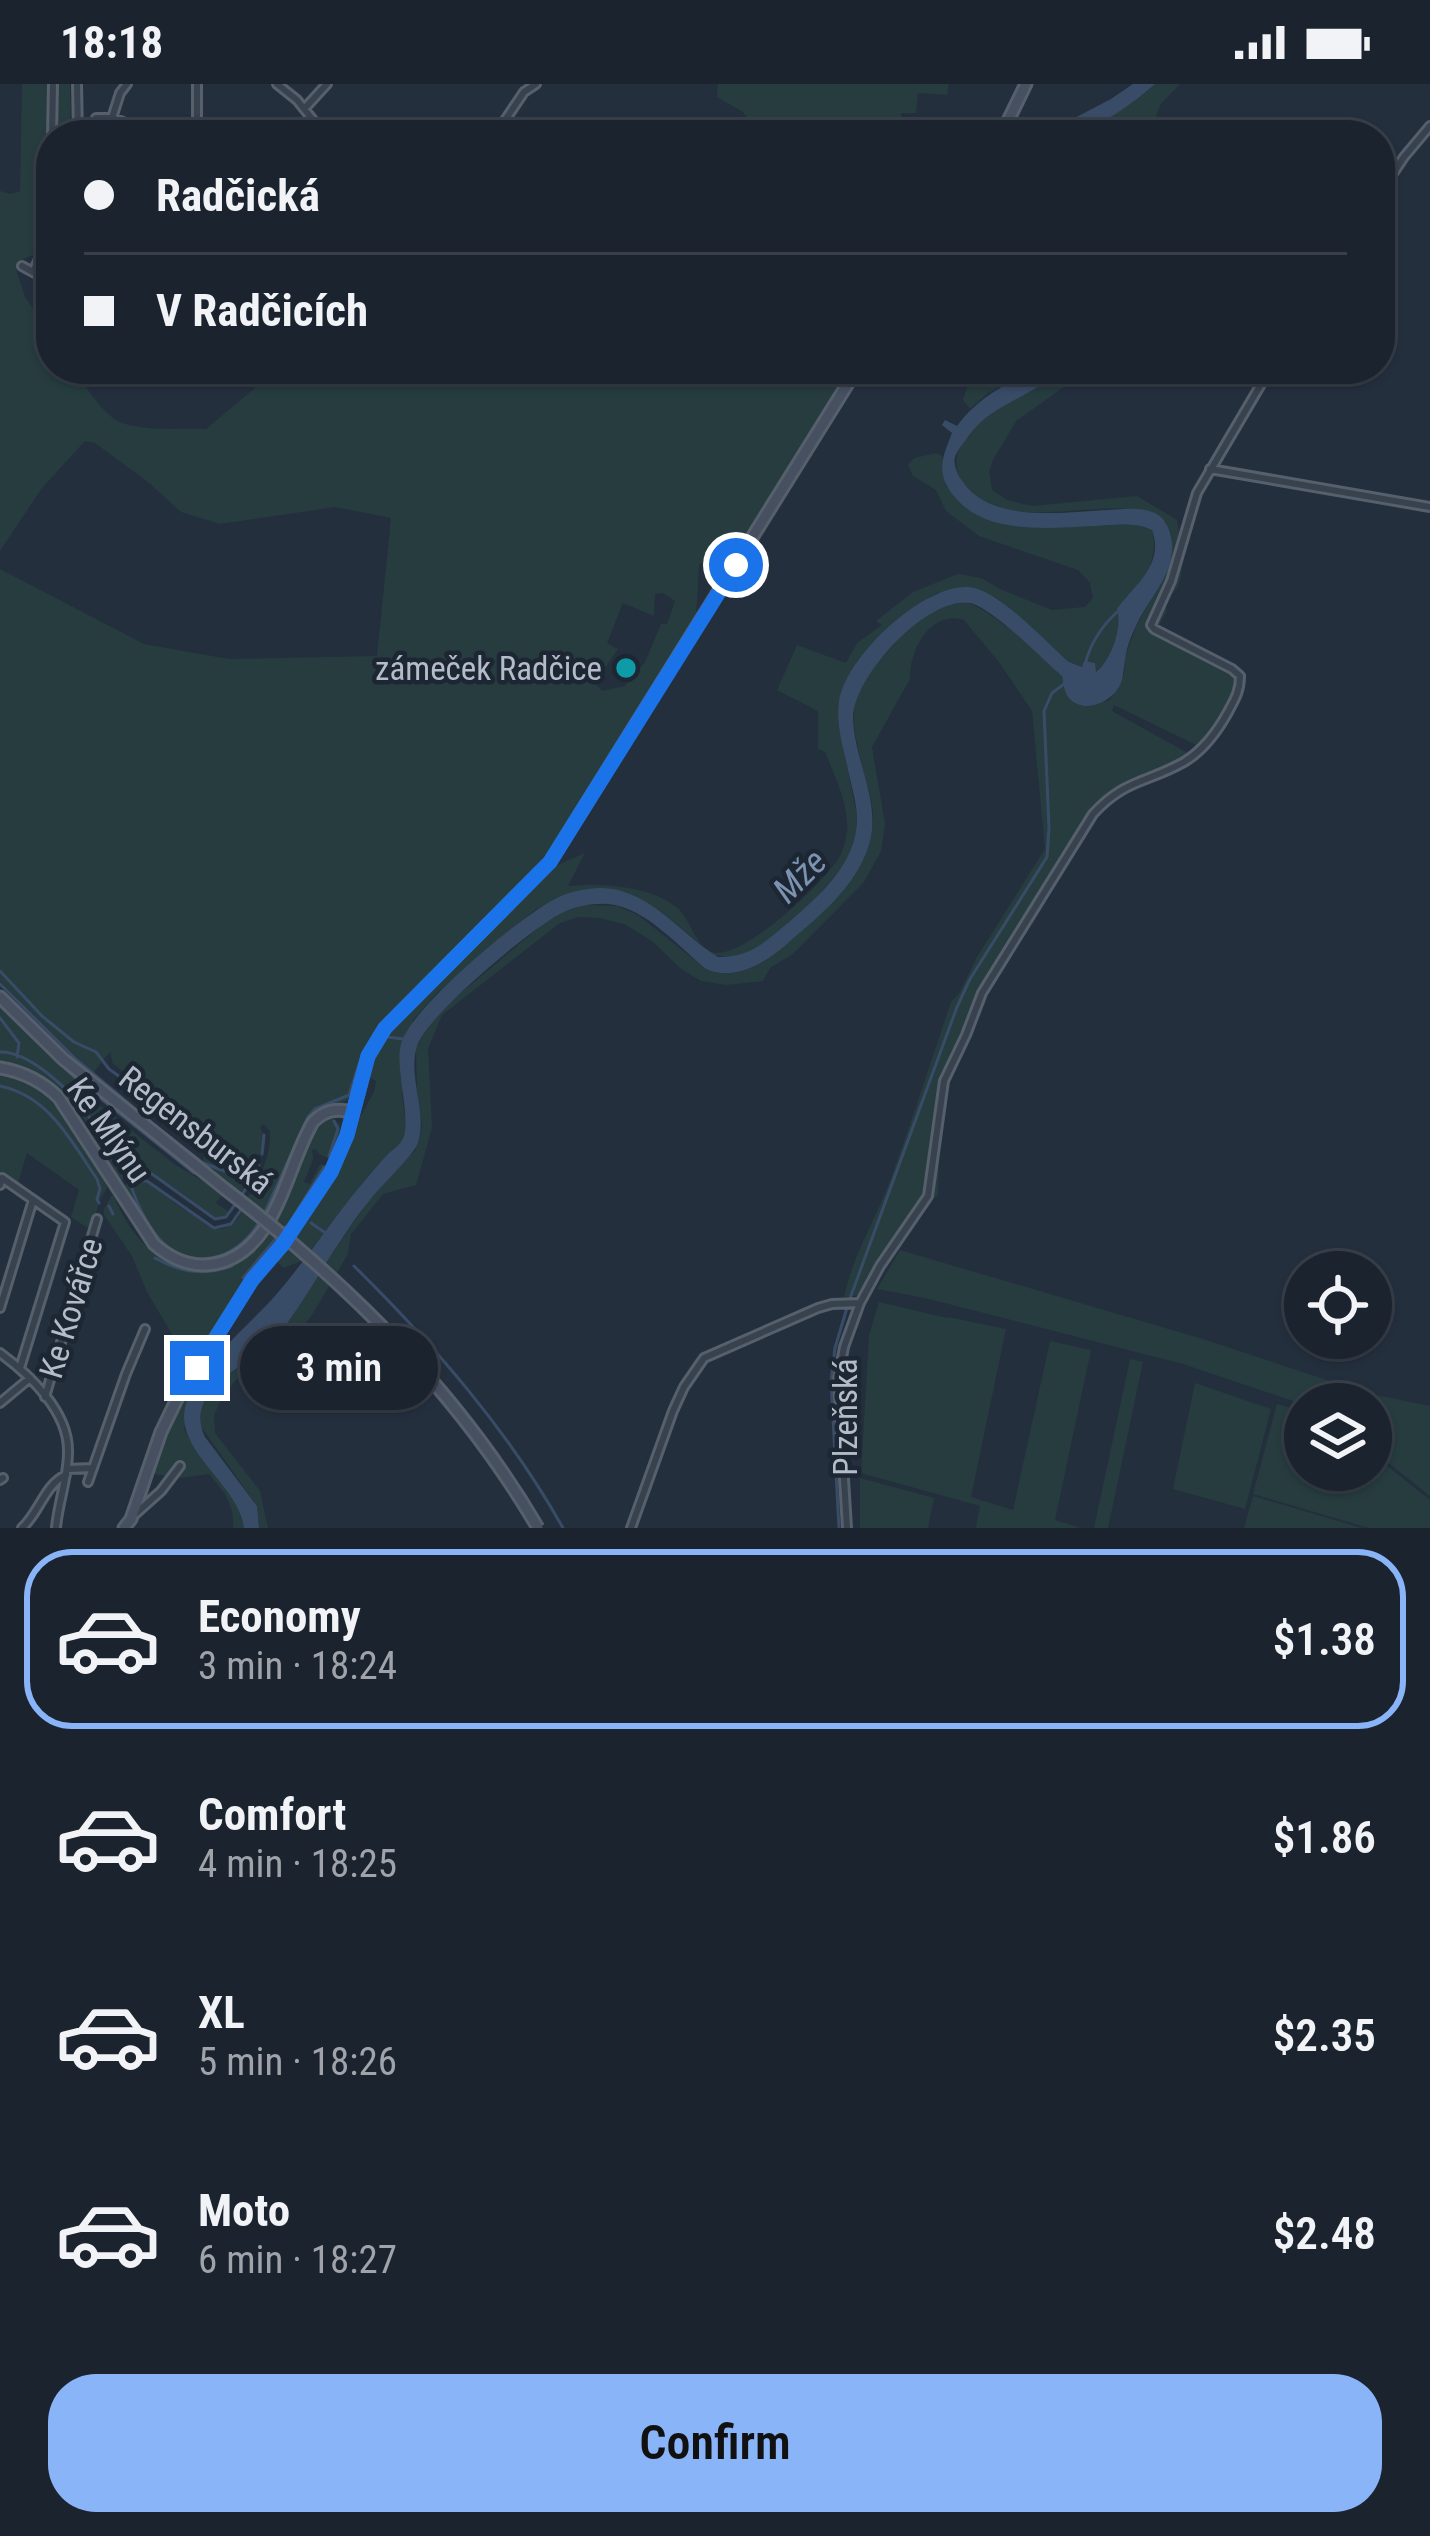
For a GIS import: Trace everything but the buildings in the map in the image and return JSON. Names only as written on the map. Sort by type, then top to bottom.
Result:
[{"type":"street","points":[[52,120],[53,84]]},
{"type":"street","points":[[77,84],[78,120]]},
{"type":"street","points":[[112,118],[127,84]]},
{"type":"street","points":[[197,84],[197,120]]},
{"type":"street","points":[[277,84],[314,120]]},
{"type":"street","points":[[305,108],[327,84]]},
{"type":"street","points":[[517,84],[524,92]]},
{"type":"street","points":[[506,120],[524,92],[536,84]]},
{"type":"street","points":[[1008,120],[1026,84]]},
{"type":"street","points":[[96,118],[118,120]]},
{"type":"street","points":[[1395,173],[1430,126]]},
{"type":"street","points":[[22,266],[34,272],[36,267]]},
{"type":"street","points":[[128,1523],[177,1399],[252,1280],[283,1244],[338,1158],[368,1056],[385,1028],[550,862],[848,384]]},
{"type":"street","points":[[1261,384],[1210,469],[1430,507]]},
{"type":"street","name":"Plzeňská","points":[[847,1528],[838,1380],[844,1347],[857,1303],[928,1196],[944,1082],[991,975],[1093,814],[1122,788],[1197,753],[1216,733],[1240,690],[1240,676],[1232,669],[1151,625],[1171,581],[1197,493],[1210,469]]},
{"type":"street","name":"Regensburská","points":[[0,997],[64,1059],[322,1267],[401,1345],[472,1430],[538,1528]]},
{"type":"street","name":"Ke Mlýnu","points":[[0,1068],[28,1076],[59,1098],[154,1244],[173,1258],[202,1265],[235,1257],[258,1236],[287,1187],[308,1130],[318,1117],[334,1110],[352,1112]]},
{"type":"street","points":[[1,1182],[65,1222],[20,1368]]},
{"type":"street","points":[[0,1308],[33,1200]]},
{"type":"street","name":"Ke Kovářce","points":[[45,1397],[98,1220]]},
{"type":"street","points":[[631,1528],[673,1411],[704,1358],[818,1308],[857,1303]]},
{"type":"street","points":[[88,1482],[145,1329]]},
{"type":"street","points":[[0,1353],[30,1378],[62,1422],[69,1448],[56,1528]]},
{"type":"street","points":[[0,1402],[30,1378]]},
{"type":"street","points":[[128,1523],[180,1466]]},
{"type":"street","points":[[22,1528],[56,1479],[66,1472],[93,1468]]},
{"type":"green space","points":[[22,84],[47,84],[46,120],[36,120],[36,239],[33,255],[21,260],[16,270],[36,313],[36,384],[84,384],[106,412],[137,427],[206,429],[260,384],[840,384],[716,582],[711,562],[699,564],[696,618],[562,835],[521,884],[387,1017],[367,1053],[553,867],[585,853],[568,886],[623,887],[664,899],[681,911],[704,947],[660,911],[608,888],[582,890],[535,910],[438,992],[413,1020],[402,1095],[406,1125],[402,1142],[302,1261],[283,1268],[276,1260],[344,1157],[376,1081],[360,1072],[350,1098],[310,1118],[275,1201],[259,1228],[238,1249],[211,1260],[195,1260],[169,1251],[151,1233],[124,1191],[126,1184],[147,1182],[210,1226],[226,1228],[238,1218],[262,1171],[270,1131],[263,1124],[260,1128],[264,1153],[255,1155],[253,1159],[260,1164],[241,1193],[204,1166],[208,1146],[187,1118],[113,1064],[110,1052],[93,1073],[0,982],[0,569],[144,644],[229,659],[377,656],[391,518],[335,507],[220,524],[181,512],[148,482],[95,443],[85,441],[42,488],[0,551],[0,191],[20,191]],"holes":[[[663,593],[675,601],[667,624],[661,624],[645,662],[625,686],[602,691],[595,683],[618,649],[607,643],[623,603],[654,616],[655,594]]]},
{"type":"green space","points":[[58,84],[70,84],[71,120],[58,120]]},
{"type":"green space","points":[[718,84],[949,84],[947,95],[918,93],[916,113],[901,113],[901,120],[750,120],[717,97]]},
{"type":"green space","points":[[1155,84],[1180,84],[1160,105],[1155,120],[1100,120]]},
{"type":"green space","points":[[968,384],[1006,384],[970,409],[963,400]]},
{"type":"green space","points":[[1068,384],[1016,421],[993,460],[992,490],[1007,500],[1032,506],[1137,496],[1177,520],[1180,579],[1155,633],[1239,679],[1208,739],[1198,746],[1114,705],[1112,711],[1195,757],[1134,786],[1101,809],[997,970],[943,1093],[938,1195],[910,1233],[889,1248],[861,1295],[844,1297],[951,1002],[1045,849],[1032,711],[964,620],[952,618],[924,634],[913,656],[910,679],[872,747],[885,824],[881,851],[864,882],[793,954],[770,968],[763,981],[726,985],[701,981],[626,925],[578,917],[560,923],[442,1015],[428,1049],[432,1128],[416,1185],[383,1194],[351,1234],[348,1254],[312,1315],[236,1380],[214,1415],[215,1433],[260,1491],[268,1528],[259,1528],[257,1506],[200,1425],[201,1407],[216,1384],[273,1340],[367,1203],[415,1151],[422,1126],[416,1048],[449,1003],[544,923],[585,905],[617,906],[638,915],[716,972],[746,970],[772,956],[842,893],[864,859],[873,819],[854,725],[858,693],[871,669],[896,642],[937,610],[966,603],[986,612],[1053,667],[1080,704],[1108,701],[1118,689],[1136,627],[1172,560],[1165,521],[1130,509],[1041,512],[997,507],[978,498],[963,483],[957,468],[960,446],[975,426],[1039,385]]},
{"type":"green space","points":[[942,456],[946,486],[1002,524],[1049,528],[1132,524],[1152,530],[1150,567],[1126,597],[1113,649],[1095,672],[1069,662],[995,597],[937,593],[894,622],[857,661],[838,723],[857,815],[856,837],[847,860],[810,904],[757,949],[744,955],[714,955],[705,947],[717,953],[731,950],[784,916],[830,870],[845,842],[844,801],[825,752],[818,749],[818,711],[777,690],[797,645],[846,663],[857,643],[882,625],[876,621],[913,592],[958,574],[981,578],[1052,610],[1085,607],[1093,598],[1090,583],[1078,570],[979,536],[946,511],[936,490],[913,476],[908,465],[914,458]]},
{"type":"green space","points":[[0,1008],[82,1085],[79,1089],[174,1164],[223,1193],[216,1203],[229,1212],[214,1217],[147,1174],[121,1180],[87,1123],[60,1090],[44,1077],[0,1062]]},
{"type":"green space","points":[[0,1075],[19,1080],[49,1099],[103,1175],[107,1188],[91,1230],[71,1217],[79,1190],[27,1153],[18,1183],[0,1172]]},
{"type":"green space","points":[[332,1118],[340,1124],[339,1146],[330,1159],[312,1150],[304,1182],[310,1184],[320,1164],[326,1166],[323,1177],[291,1225],[285,1224],[241,1279],[245,1283],[195,1364],[187,1360],[132,1256],[104,1215],[112,1195],[133,1230],[160,1257],[183,1268],[221,1268],[237,1261],[264,1237],[284,1205],[311,1138]]},
{"type":"green space","points":[[900,1250],[1336,1383],[1284,1383],[1284,1398],[1183,1364],[877,1289]]},
{"type":"green space","points":[[879,1302],[1006,1329],[971,1497],[1013,1510],[1050,1341],[1091,1350],[1055,1520],[1081,1528],[976,1528],[980,1506],[861,1473],[869,1335]]},
{"type":"green space","points":[[218,1358],[204,1374],[184,1429],[235,1503],[244,1528],[233,1528],[230,1505],[209,1474],[180,1478],[154,1474],[161,1432],[203,1367]]},
{"type":"green space","points":[[1130,1359],[1143,1362],[1108,1528],[1094,1528]]},
{"type":"green space","points":[[1195,1383],[1271,1409],[1245,1509],[1173,1489]]},
{"type":"green space","points":[[1392,1398],[1430,1406],[1430,1496],[1392,1466]]},
{"type":"green space","points":[[1277,1404],[1284,1406],[1284,1491],[1392,1491],[1392,1470],[1430,1500],[1430,1528],[1369,1528],[1253,1494]]},
{"type":"green space","points":[[860,1478],[934,1498],[928,1528],[860,1528]]},
{"type":"green space","points":[[1253,1496],[1362,1528],[1244,1528]]},
{"type":"water","points":[[1133,84],[1155,84],[1104,120],[1071,120]]},
{"type":"water","points":[[1042,384],[987,417],[957,453],[955,467],[976,495],[1010,510],[1030,512],[1138,509],[1155,513],[1169,530],[1169,565],[1132,634],[1119,687],[1098,704],[1078,704],[1067,696],[1062,676],[990,613],[969,603],[933,613],[878,662],[856,701],[855,734],[872,813],[863,861],[832,903],[781,949],[746,970],[716,972],[635,912],[608,904],[591,905],[549,921],[459,994],[417,1046],[414,1071],[421,1121],[414,1150],[360,1212],[279,1334],[220,1382],[202,1406],[205,1437],[257,1506],[259,1528],[244,1528],[230,1496],[188,1435],[187,1401],[214,1360],[274,1297],[352,1196],[401,1142],[406,1123],[401,1044],[446,986],[543,906],[590,889],[614,889],[635,896],[718,957],[749,951],[772,936],[813,901],[851,850],[856,805],[838,718],[844,684],[870,645],[929,598],[968,587],[980,590],[1007,606],[1069,662],[1082,667],[1084,661],[1095,663],[1096,672],[1106,660],[1117,634],[1117,609],[1151,564],[1152,530],[1124,525],[1018,527],[966,508],[944,479],[944,457],[952,433],[942,425],[945,420],[957,426],[1003,386]]},
{"type":"waterway","points":[[1085,665],[1097,636],[1117,612]]},
{"type":"waterway","points":[[839,1528],[831,1381],[835,1348],[957,1007],[1047,857],[1044,711],[1052,693],[1064,684]]},
{"type":"waterway","points":[[0,971],[42,1016],[74,1042],[96,1052],[109,1069],[163,1108],[203,1147]]},
{"type":"waterway","points":[[0,984],[77,1060],[153,1124],[203,1163],[246,1183]]},
{"type":"waterway","points":[[0,1006],[75,1078],[194,1173]]},
{"type":"waterway","points":[[0,1018],[19,1043],[17,1057]]},
{"type":"waterway","points":[[264,1214],[308,1117],[315,1109],[349,1095],[374,1035]]},
{"type":"waterway","points":[[387,1037],[403,1039]]},
{"type":"waterway","points":[[0,1052],[24,1058],[61,1085],[89,1117],[123,1173],[152,1174],[215,1219],[226,1217],[236,1203]]},
{"type":"waterway","points":[[0,1086],[32,1099],[57,1122],[97,1179],[99,1203]]},
{"type":"waterway","points":[[329,1156],[338,1129],[334,1121]]},
{"type":"waterway","points":[[262,1154],[264,1135]]},
{"type":"waterway","points":[[253,1175],[259,1165]]},
{"type":"waterway","points":[[284,1232],[324,1167]]},
{"type":"waterway","points":[[243,1207],[231,1224],[214,1228],[147,1181],[136,1181],[132,1189],[156,1235],[180,1255],[193,1259],[231,1251],[259,1222]]},
{"type":"waterway","points":[[242,1195],[250,1181]]},
{"type":"waterway","points":[[109,1206],[113,1214]]},
{"type":"waterway","points":[[311,1223],[324,1232]]},
{"type":"waterway","points":[[243,1278],[286,1226]]},
{"type":"waterway","points":[[232,1302],[279,1240]]},
{"type":"waterway","points":[[155,1258],[193,1271],[232,1266]]},
{"type":"waterway","points":[[354,1266],[468,1390],[563,1528]]},
{"type":"place","name":"zámeček Radčice","points":[[626,668]]},
{"type":"route","points":[[197,1368],[252,1280],[283,1244],[331,1172],[347,1135],[368,1056],[385,1028],[550,862],[736,565]]},
{"type":"water label","name":"Mže","points":[[800,876]]}]
